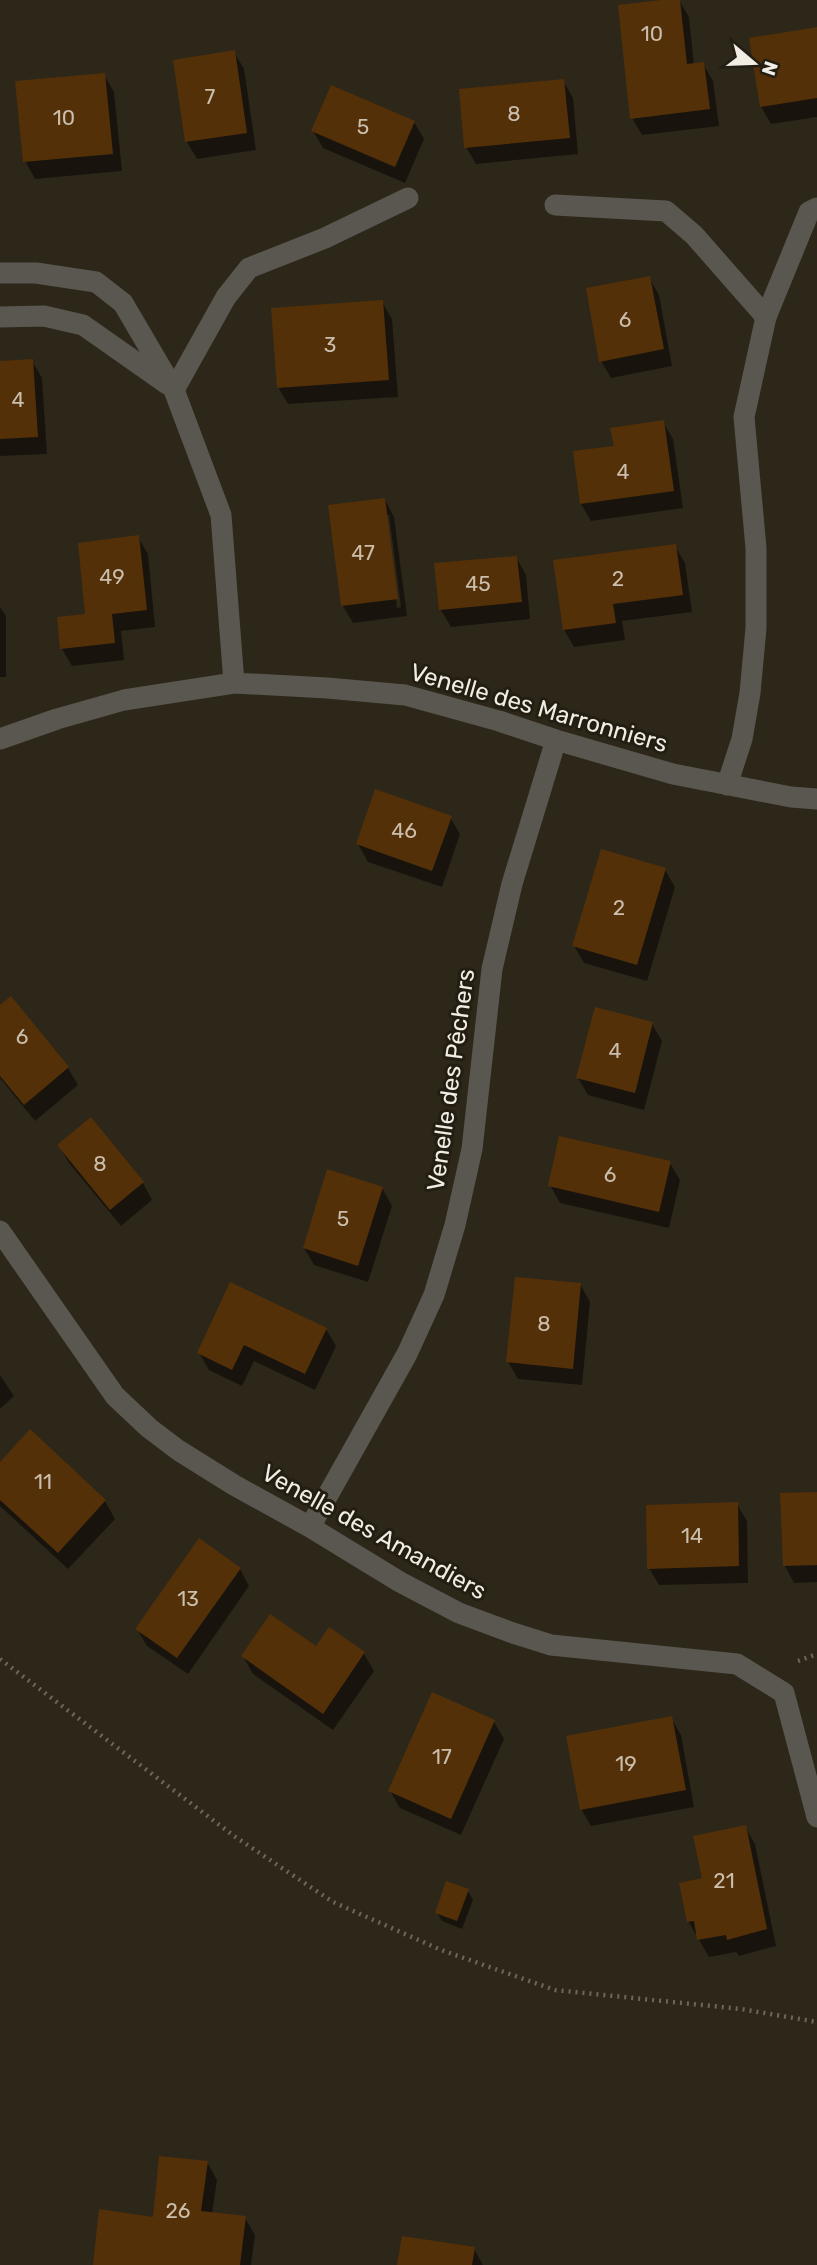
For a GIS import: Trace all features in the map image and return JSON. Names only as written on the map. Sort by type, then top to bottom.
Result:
[{"type":"street","points":[[174,390],[226,297],[249,268],[325,238],[408,198]]},
{"type":"street","points":[[555,205],[666,211],[694,235],[766,317]]},
{"type":"street","points":[[727,785],[742,738],[756,628],[756,548],[744,417],[766,317],[809,212],[817,208]]},
{"type":"street","points":[[0,273],[36,273],[96,282],[123,303],[174,390],[221,515],[234,683]]},
{"type":"street","points":[[0,317],[44,316],[83,325],[174,390]]},
{"type":"street","name":"Venelle des Marronniers","points":[[0,739],[124,700],[234,683],[405,695],[673,774],[791,797],[817,799]]},
{"type":"street","name":"Venelle des Pêchers","points":[[310,1527],[407,1353],[434,1296],[455,1225],[472,1149],[492,969],[512,884],[556,740]]},
{"type":"street","name":"Venelle des Amandiers","points":[[0,1231],[115,1396],[149,1428],[178,1450],[234,1485],[459,1613],[551,1645],[737,1664],[784,1693],[817,1817]]},
{"type":"path","points":[[0,1659],[234,1836],[333,1902],[440,1950],[555,1990],[740,2009],[817,2022]]},
{"type":"building","points":[[680,0],[687,64],[704,62],[710,109],[630,119],[618,5]]},
{"type":"building","points":[[817,27],[817,98],[760,107],[749,38]]},
{"type":"building","points":[[235,50],[247,133],[185,142],[173,60]]},
{"type":"building","points":[[105,73],[113,154],[23,162],[15,81]]},
{"type":"building","points":[[564,79],[570,138],[464,148],[459,89]]},
{"type":"building","points":[[331,85],[415,121],[395,167],[311,131]]},
{"type":"building","points":[[650,276],[664,349],[599,362],[586,288]]},
{"type":"building","points":[[383,300],[389,380],[277,388],[271,308]]},
{"type":"building","points":[[33,359],[38,437],[0,439],[0,361]]},
{"type":"building","points":[[664,420],[674,491],[580,504],[573,451],[614,446],[610,428]]},
{"type":"building","points":[[385,498],[398,599],[341,606],[328,505]]},
{"type":"building","points":[[139,535],[147,610],[112,614],[115,643],[60,649],[57,617],[85,614],[78,543]]},
{"type":"building","points":[[676,544],[683,595],[613,604],[616,623],[563,630],[553,560]]},
{"type":"building","points":[[517,556],[522,602],[439,610],[434,563]]},
{"type":"building","points":[[375,789],[452,816],[432,871],[356,844]]},
{"type":"building","points":[[601,849],[666,868],[637,965],[572,946]]},
{"type":"building","points":[[11,996],[69,1067],[24,1105],[0,1076],[0,1005]]},
{"type":"building","points":[[595,1007],[653,1022],[635,1093],[576,1078]]},
{"type":"building","points":[[91,1117],[144,1182],[110,1210],[57,1145]]},
{"type":"building","points":[[559,1136],[671,1161],[659,1212],[548,1186]]},
{"type":"building","points":[[327,1169],[383,1187],[358,1266],[303,1248]]},
{"type":"building","points":[[515,1277],[581,1283],[573,1369],[506,1362]]},
{"type":"building","points":[[230,1282],[327,1328],[305,1374],[244,1345],[232,1370],[197,1353]]},
{"type":"building","points":[[30,1429],[106,1500],[58,1553],[0,1500],[0,1462]]},
{"type":"building","points":[[817,1492],[817,1565],[783,1566],[780,1493]]},
{"type":"building","points":[[738,1502],[739,1566],[647,1569],[646,1505]]},
{"type":"building","points":[[199,1538],[241,1568],[177,1658],[135,1629]]},
{"type":"building","points":[[270,1614],[316,1646],[329,1627],[365,1652],[323,1714],[241,1656]]},
{"type":"building","points":[[432,1692],[495,1720],[451,1819],[388,1791]]},
{"type":"building","points":[[672,1716],[686,1790],[580,1810],[566,1736]]},
{"type":"building","points":[[746,1825],[767,1929],[727,1940],[726,1935],[697,1940],[694,1921],[687,1922],[679,1883],[702,1878],[693,1836]]},
{"type":"building","points":[[446,1881],[469,1889],[457,1921],[435,1913]]},
{"type":"building","points":[[159,2156],[208,2161],[201,2211],[246,2216],[240,2265],[93,2265],[99,2209],[153,2217]]},
{"type":"building","points":[[402,2236],[475,2247],[472,2265],[397,2265]]}]
